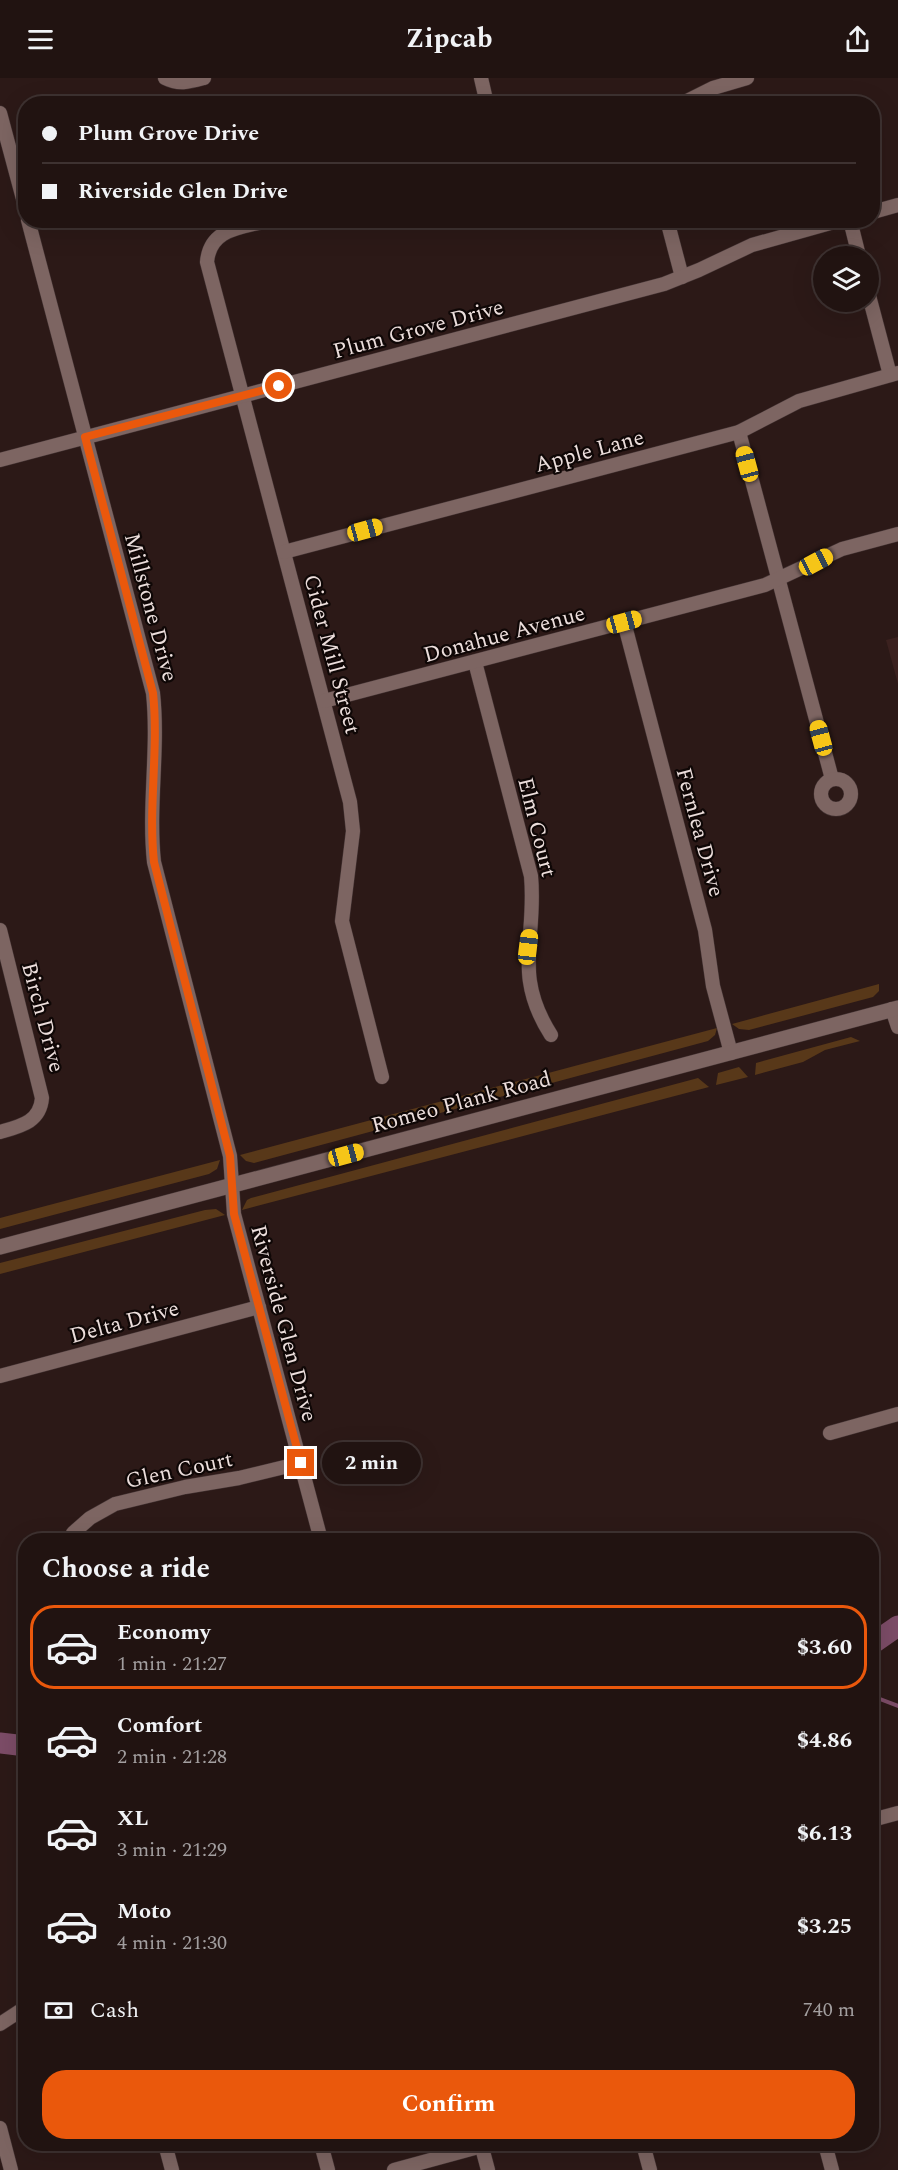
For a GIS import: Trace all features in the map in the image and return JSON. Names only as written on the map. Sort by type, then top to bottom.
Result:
[{"type":"main road","name":"Romeo Plank Road","points":[[0,1247],[895,1008]]},
{"type":"street","points":[[165,78],[175,83],[183,83],[204,78]]},
{"type":"street","points":[[481,78],[486,96]]},
{"type":"street","points":[[697,96],[713,88],[747,78]]},
{"type":"street","points":[[0,113],[2,131],[18,184]]},
{"type":"street","points":[[880,210],[898,205]]},
{"type":"street","name":"Millstone Drive","points":[[30,228],[153,693],[155,726],[151,826],[154,862],[230,1156],[232,1186]]},
{"type":"street","name":"Cider Mill Street","points":[[243,228],[220,235],[211,244],[207,262],[353,818],[352,845],[342,906],[344,935],[382,1077]]},
{"type":"street","points":[[669,228],[682,277]]},
{"type":"street","name":"Plum Grove Drive","points":[[0,460],[682,277],[752,245],[813,228]]},
{"type":"street","points":[[852,228],[856,246]]},
{"type":"street","points":[[874,312],[894,374]]},
{"type":"street","name":"Apple Lane","points":[[284,552],[739,432],[799,400],[894,374]]},
{"type":"street","points":[[739,432],[832,779]]},
{"type":"street","name":"Donahue Avenue","points":[[324,701],[474,663],[778,580],[842,549],[898,534]]},
{"type":"street","name":"Fernlea Drive","points":[[624,622],[705,930],[713,986],[731,1053]]},
{"type":"street","name":"Elm Court","points":[[474,663],[531,876],[529,981],[537,1011],[551,1035]]},
{"type":"street","name":"Birch Drive","points":[[0,930],[42,1090],[42,1106],[32,1121],[0,1132]]},
{"type":"street","points":[[895,1008],[898,1027]]},
{"type":"street","name":"Riverside Glen Drive","points":[[232,1186],[234,1214],[319,1533]]},
{"type":"street","name":"Delta Drive","points":[[0,1376],[259,1307]]},
{"type":"street","points":[[830,1432],[898,1414]]},
{"type":"street","name":"Glen Court","points":[[73,1533],[90,1518],[115,1504],[301,1463]]},
{"type":"street","points":[[879,1818],[898,1813]]},
{"type":"street","points":[[0,2024],[18,2012]]},
{"type":"street","points":[[0,2128],[11,2170]]},
{"type":"street","points":[[167,2151],[172,2170]]},
{"type":"street","points":[[323,2151],[328,2170]]},
{"type":"street","points":[[394,2170],[460,2151]]},
{"type":"street","points":[[483,2151],[488,2170]]},
{"type":"street","points":[[645,2151],[650,2170]]},
{"type":"street","points":[[827,2151],[832,2170]]},
{"type":"shaded area","points":[[898,637],[898,684],[886,640]]},
{"type":"shaded area","points":[[879,984],[879,991],[873,997],[749,1030],[739,1029],[732,1024]]},
{"type":"shaded area","points":[[717,1028],[715,1035],[708,1041],[254,1163],[246,1161],[240,1155]]},
{"type":"shaded area","points":[[851,1037],[860,1041],[825,1050],[803,1062],[755,1075],[756,1063]]},
{"type":"shaded area","points":[[739,1067],[748,1077],[716,1085],[718,1073]]},
{"type":"shaded area","points":[[698,1078],[709,1087],[242,1210],[247,1200],[251,1198]]},
{"type":"shaded area","points":[[220,1160],[217,1169],[209,1174],[0,1229],[0,1218]]},
{"type":"shaded area","points":[[216,1209],[225,1215],[0,1274],[0,1263]]},
{"type":"waterway","points":[[879,1639],[898,1626]]},
{"type":"waterway","points":[[879,1699],[898,1706]]},
{"type":"waterway","points":[[0,1743],[18,1745]]},
{"type":"route","points":[[279,386],[85,437],[153,693],[155,726],[151,826],[154,862],[230,1156],[234,1214],[301,1463]]}]
